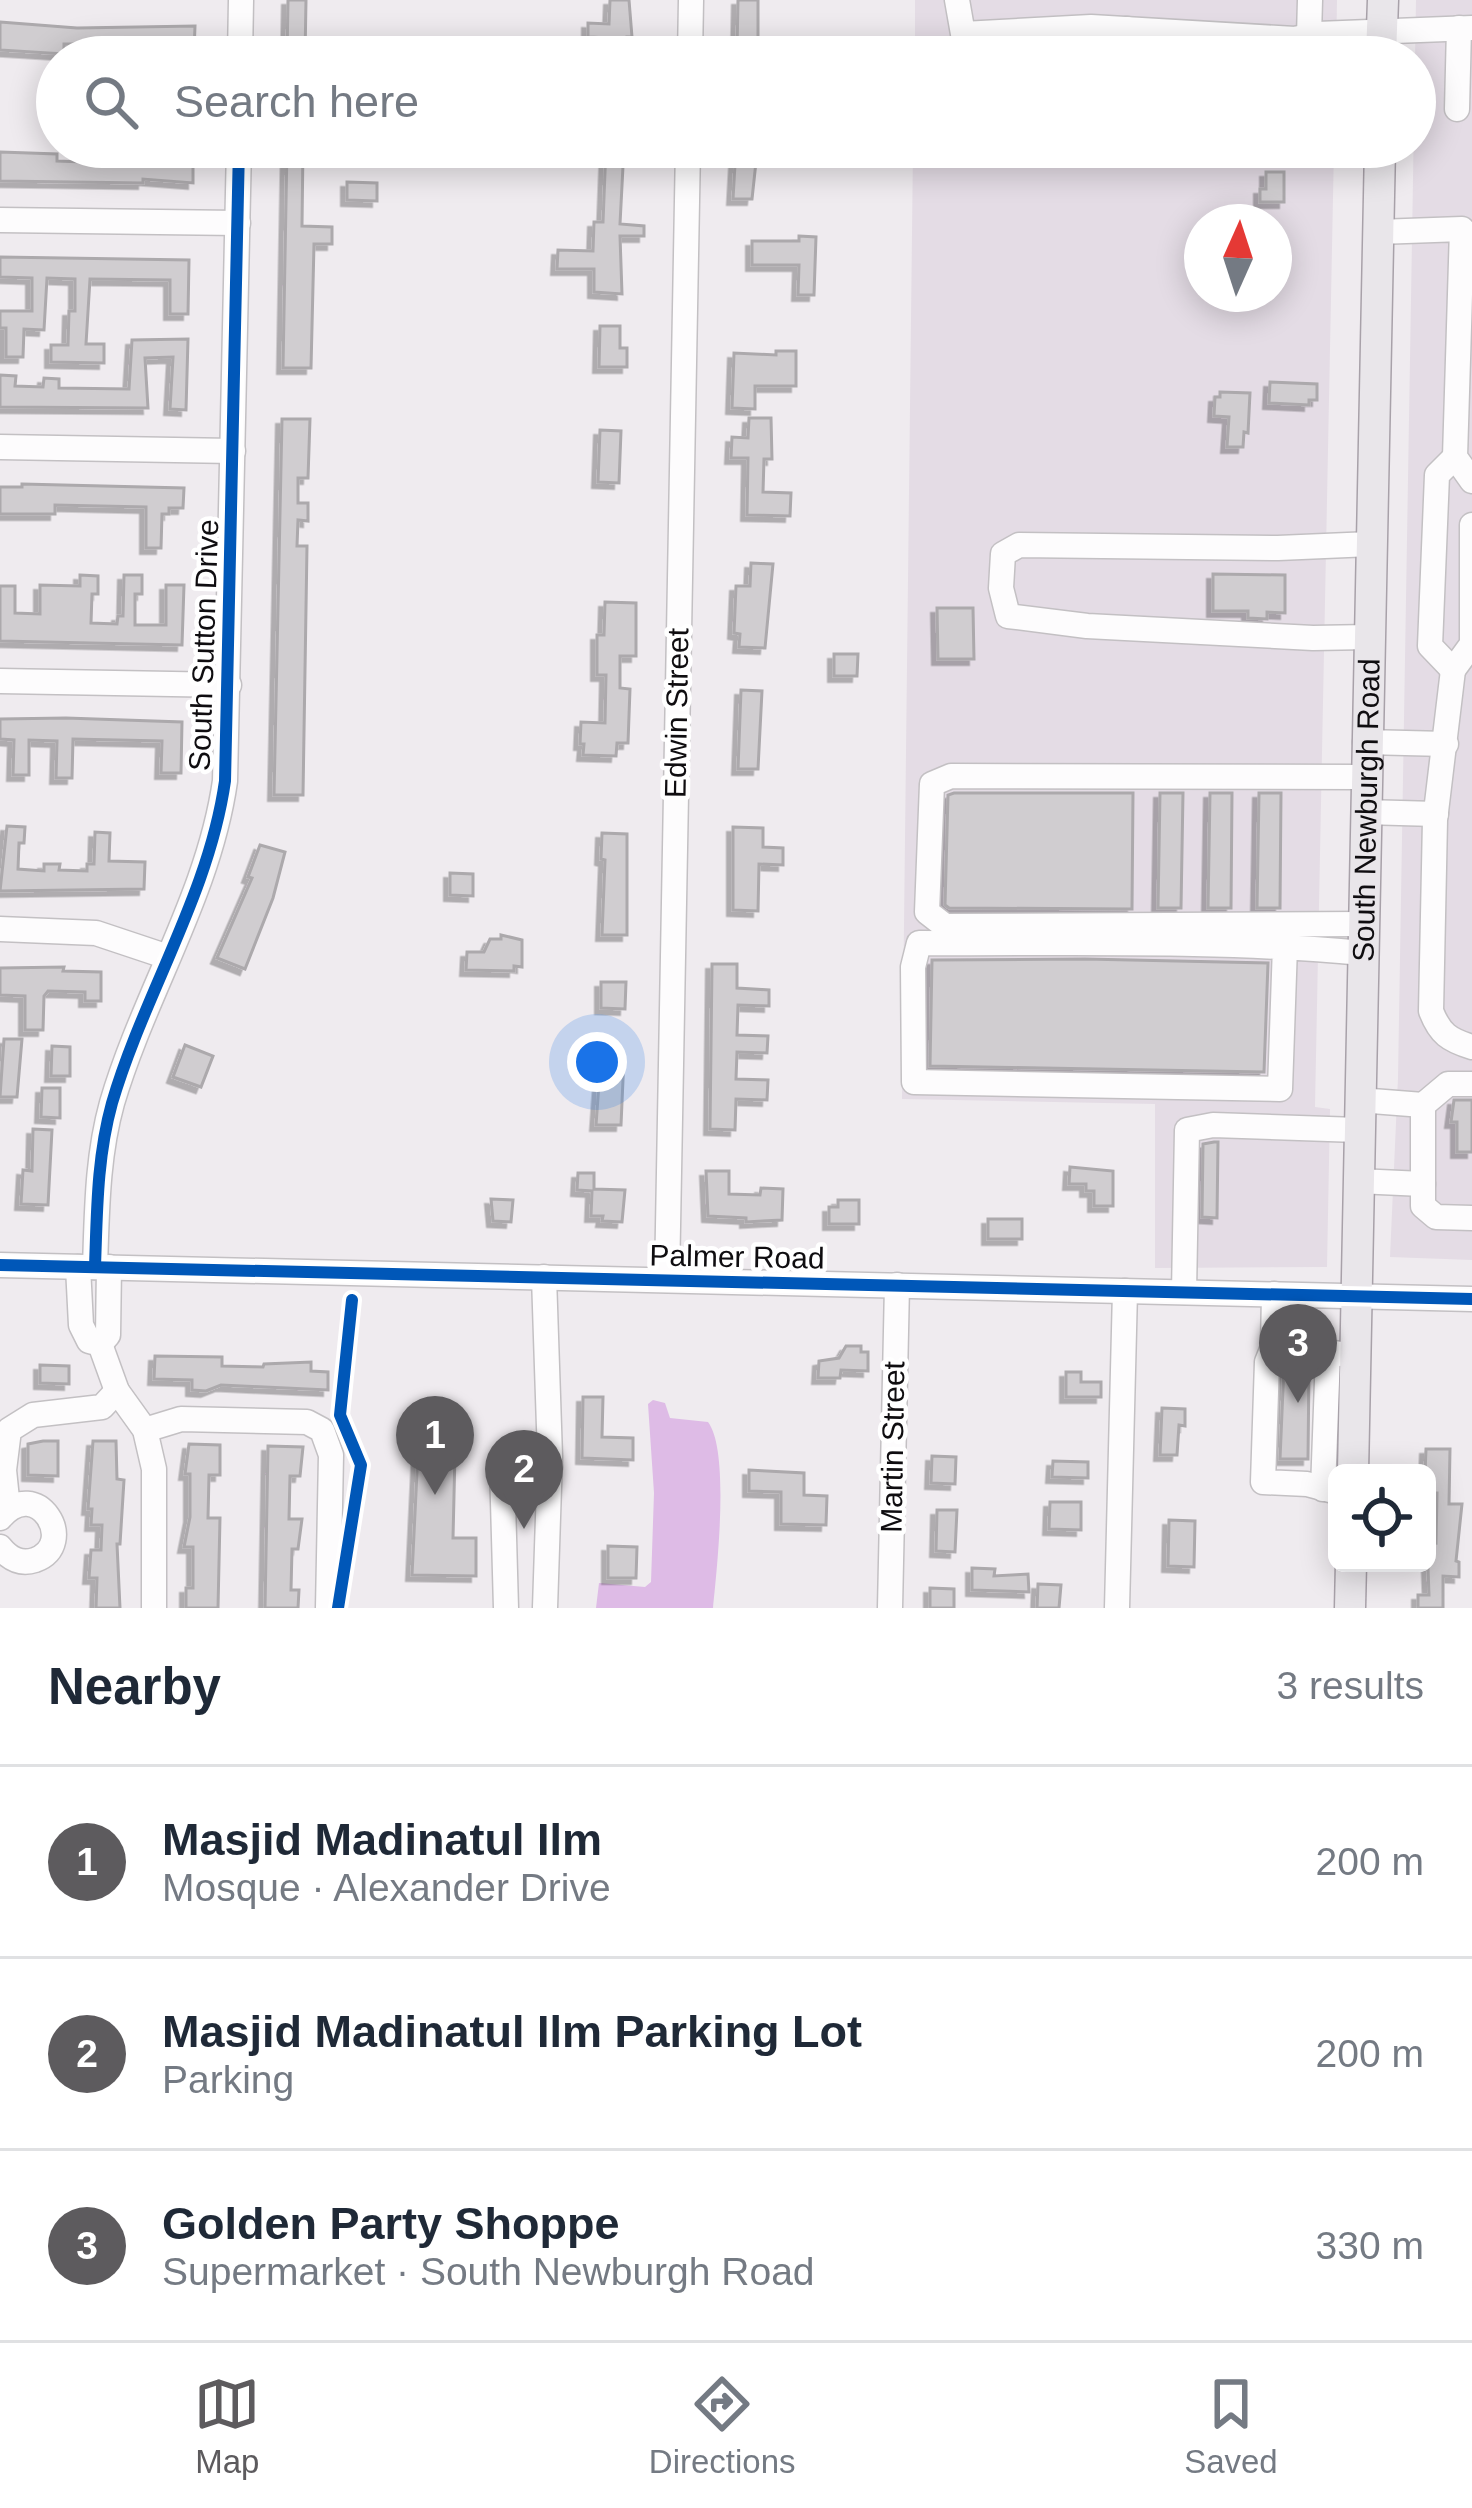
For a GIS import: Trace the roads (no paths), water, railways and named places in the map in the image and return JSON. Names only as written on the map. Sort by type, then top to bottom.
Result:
[{"type":"main road","name":"South Newburgh Road","points":[[1352,1464],[1341,1354],[1355,1295],[1379,168]]},
{"type":"main road","points":[[1350,1608],[1351,1572]]},
{"type":"street","points":[[240,36],[241,0]]},
{"type":"street","points":[[690,36],[691,0]]},
{"type":"street","points":[[957,0],[962,36]]},
{"type":"street","points":[[1302,36],[1310,0]]},
{"type":"street","points":[[1344,36],[1382,29],[1466,28],[1457,109]]},
{"type":"street","points":[[1015,36],[1046,30],[1127,29],[1208,36]]},
{"type":"street","points":[[1127,29],[1127,36]]},
{"type":"street","points":[[1046,30],[1046,36]]},
{"type":"street","name":"South Sutton Drive","points":[[145,1430],[117,1390],[100,1344],[89,1341],[81,1325],[94,1267],[105,1129],[208,850],[223,796],[239,168]]},
{"type":"street","name":"Edwin Street","points":[[667,1280],[688,168]]},
{"type":"street","points":[[0,220],[238,223]]},
{"type":"street","points":[[1378,232],[1462,230],[1455,457],[1472,481]]},
{"type":"street","points":[[0,447],[233,451]]},
{"type":"street","points":[[1454,670],[1430,646],[1437,475],[1455,457]]},
{"type":"street","points":[[1472,525],[1472,644],[1454,670],[1436,814],[1431,1011],[1449,1040],[1472,1047]]},
{"type":"street","points":[[1369,637],[1132,628],[1008,616],[1001,588],[1003,554],[1019,545],[1278,548],[1371,544]]},
{"type":"street","points":[[0,681],[229,685]]},
{"type":"street","points":[[1365,742],[1447,744]]},
{"type":"street","points":[[1362,939],[945,926],[928,913],[932,784],[951,776],[1364,777]]},
{"type":"street","points":[[1364,812],[1436,814]]},
{"type":"street","points":[[0,928],[97,933],[168,956]]},
{"type":"street","points":[[1285,946],[1280,1089],[914,1082],[913,968],[919,943],[1285,946],[1362,939]]},
{"type":"street","points":[[1184,1292],[1187,1130],[1423,1105],[1448,1084],[1472,1084]]},
{"type":"street","points":[[1423,1105],[1424,1206],[1430,1214],[1472,1219]]},
{"type":"street","points":[[1357,1181],[1423,1184]]},
{"type":"street","name":"Palmer Road","points":[[0,1265],[1472,1299]]},
{"type":"street","points":[[544,1276],[550,1467],[544,1608]]},
{"type":"street","name":"Martin Street","points":[[890,1608],[897,1285]]},
{"type":"street","points":[[1117,1608],[1125,1291]]},
{"type":"street","points":[[1274,1294],[1263,1482],[1307,1484],[1328,1490]]},
{"type":"street","points":[[1273,1347],[1341,1354],[1332,1464]]},
{"type":"street","points":[[0,1547],[13,1559],[32,1561],[49,1550],[53,1541],[53,1523],[42,1509],[25,1504],[4,1514],[9,1430],[33,1414],[102,1407],[117,1390]]},
{"type":"street","points":[[154,1608],[154,1469],[145,1430],[181,1419],[307,1422],[322,1430],[331,1455],[328,1608]]},
{"type":"street","points":[[506,1608],[502,1466],[550,1467]]},
{"type":"place","name":"Golden Party Shoppe","points":[[1298,1403]]},
{"type":"place","name":"Masjid Madinatul Ilm","points":[[435,1495]]},
{"type":"place","name":"Masjid Madinatul Ilm Parking Lot","points":[[524,1529]]}]
